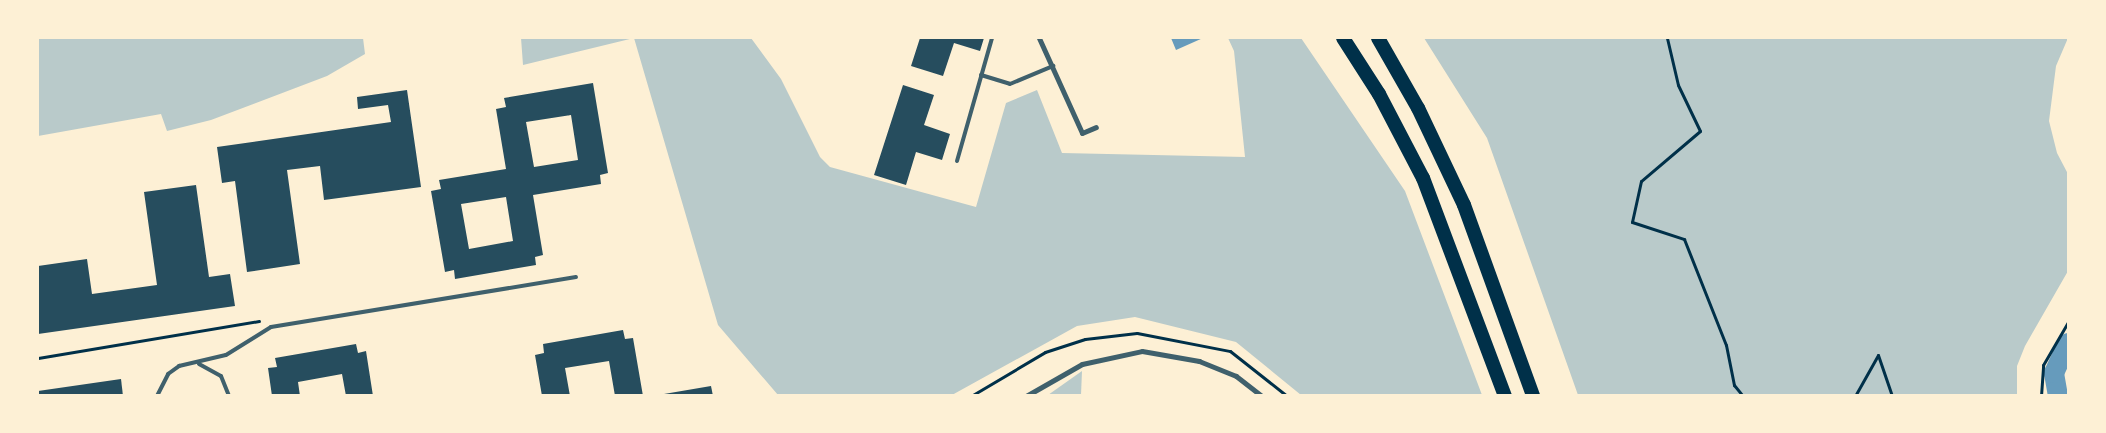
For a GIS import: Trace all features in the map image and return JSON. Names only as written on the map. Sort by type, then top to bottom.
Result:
[{"type":"highway","points":[[1343,38],[1423,178],[1505,396]]},
{"type":"highway","points":[[1378,38],[1418,108],[1464,205],[1534,396]]},
{"type":"street","points":[[1039,38],[1082,133],[1096,127]]},
{"type":"street","points":[[1026,396],[1082,364],[1142,351],[1199,361],[1236,376],[1262,396]]},
{"type":"lane","points":[[957,161],[992,38]]},
{"type":"lane","points":[[981,75],[1010,84],[1053,66]]},
{"type":"lane","points":[[157,396],[168,374],[180,366],[200,364],[226,355],[271,327],[576,277]]},
{"type":"lane","points":[[200,364],[221,376],[229,396]]},
{"type":"path","points":[[1667,38],[1678,85],[1700,130],[1641,181],[1632,222],[1684,239],[1724,336],[1734,385],[1743,396]]},
{"type":"path","points":[[38,358],[269,319]]},
{"type":"path","points":[[2041,396],[2043,365],[2068,322]]},
{"type":"path","points":[[1855,396],[1878,356],[1892,396]]},
{"type":"shaded area","points":[[38,38],[363,38],[365,54],[327,76],[211,120],[167,131],[161,114],[38,136]]},
{"type":"shaded area","points":[[521,38],[634,38],[523,65]]},
{"type":"shaded area","points":[[634,38],[751,38],[781,79],[820,157],[830,167],[976,207],[1006,103],[1037,90],[1062,153],[1245,157],[1234,51],[1228,38],[1301,38],[1405,191],[1482,395],[1301,395],[1236,342],[1135,317],[1077,326],[952,395],[778,395],[718,325]]},
{"type":"shaded area","points":[[1424,38],[2068,38],[2056,66],[2049,121],[2057,153],[2068,174],[2068,271],[2025,346],[2017,366],[2017,395],[1578,395],[1487,138]]},
{"type":"shaded area","points":[[1082,371],[1081,395],[1048,395]]},
{"type":"water","points":[[1171,38],[1203,38],[1176,50]]},
{"type":"building","points":[[920,38],[984,38],[980,51],[954,43],[943,76],[911,66]]},
{"type":"building","points":[[593,83],[608,173],[600,175],[601,184],[533,195],[543,255],[535,257],[536,265],[455,279],[454,270],[445,272],[431,191],[441,189],[439,180],[506,169],[496,109],[506,107],[504,98]],"holes":[[[571,115],[578,160],[534,167],[526,122]],[[506,197],[513,241],[469,249],[461,204]]]},
{"type":"building","points":[[903,85],[934,95],[924,125],[950,134],[942,160],[916,152],[906,185],[874,175]]},
{"type":"building","points":[[407,90],[421,187],[324,200],[320,166],[287,170],[300,264],[247,272],[235,181],[222,183],[217,147],[391,122],[388,105],[358,109],[357,97]]},
{"type":"building","points":[[196,185],[209,277],[230,274],[235,306],[38,334],[38,266],[87,259],[92,294],[157,285],[144,192]]},
{"type":"building","points":[[623,330],[625,339],[633,338],[643,396],[615,396],[609,361],[565,368],[570,396],[542,396],[535,355],[544,353],[543,344]]},
{"type":"building","points":[[356,344],[358,353],[366,351],[373,396],[346,396],[342,374],[298,382],[300,396],[272,396],[268,368],[277,367],[275,358]]},
{"type":"building","points":[[121,379],[123,396],[38,396],[38,391]]},
{"type":"building","points":[[711,386],[713,396],[665,396],[664,394]]},
{"type":"waterway","points":[[2058,396],[2054,373],[2068,343]]}]
